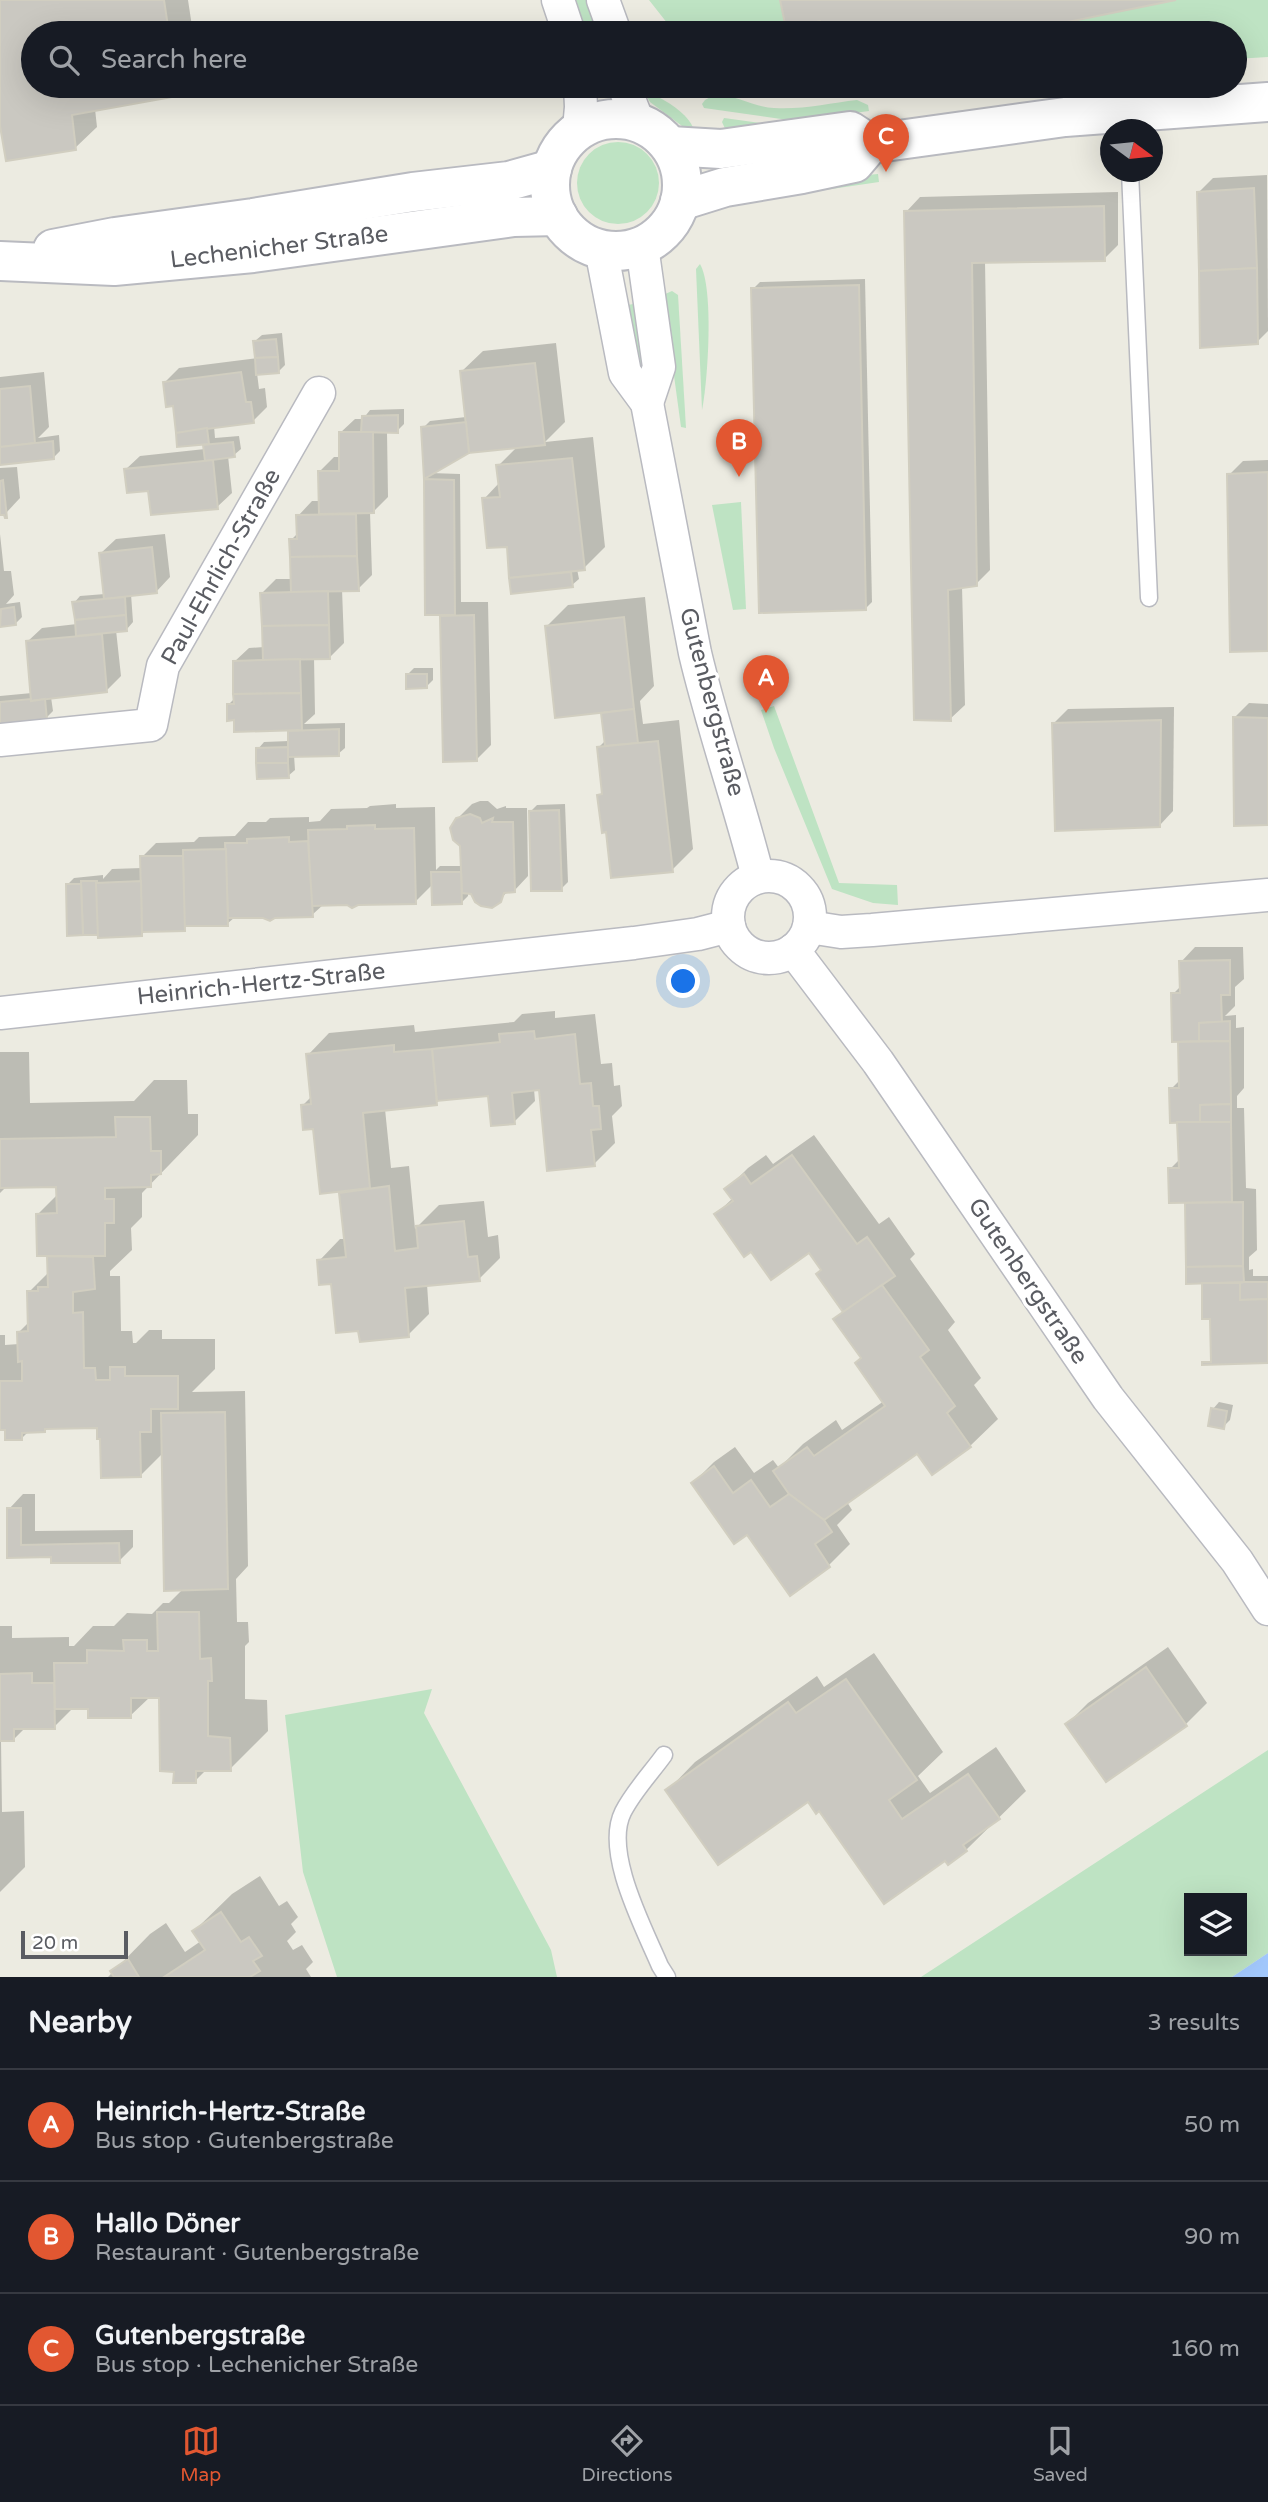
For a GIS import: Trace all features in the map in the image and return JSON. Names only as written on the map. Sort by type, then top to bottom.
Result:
[{"type":"street","points":[[558,0],[565,21]]},
{"type":"street","points":[[603,0],[611,21]]},
{"type":"street","points":[[579,129],[580,98]]},
{"type":"street","points":[[629,98],[638,122]]},
{"type":"street","points":[[1143,119],[1268,102]]},
{"type":"street","points":[[670,146],[721,149],[850,131],[870,144],[1065,117],[1100,119]]},
{"type":"street","points":[[618,118],[638,122],[656,131],[670,146],[679,163],[681,201],[672,219],[659,235],[642,246],[621,251],[601,249],[583,242],[569,231],[558,216],[552,202],[552,169],[562,147],[579,129],[597,121],[618,118]]},
{"type":"street","points":[[681,201],[725,187],[854,163],[870,144]]},
{"type":"street","name":"Lechenicher Straße","points":[[0,261],[115,237],[414,192],[509,181],[552,169]]},
{"type":"street","name":"Lechenicher Straße","points":[[0,261],[114,266],[253,253],[514,217],[558,216]]},
{"type":"street","name":"Gutenbergstraße","points":[[642,246],[659,367],[647,403]]},
{"type":"street","name":"Gutenbergstraße","points":[[601,249],[625,373],[647,403],[698,665],[741,809],[758,877]]},
{"type":"street","name":"Paul-Ehrlich-Straße","points":[[0,740],[151,725],[163,666],[319,393]]},
{"type":"street","points":[[758,877],[785,879],[797,887],[806,898],[809,912],[801,938],[781,956],[768,958],[743,949],[734,939],[729,926],[731,902],[746,882],[758,877]]},
{"type":"street","points":[[801,938],[841,932],[1268,895]]},
{"type":"street","name":"Heinrich-Hertz-Straße","points":[[0,1013],[634,943],[698,934],[729,926]]},
{"type":"street","name":"Gutenbergstraße","points":[[801,938],[878,1062],[1108,1398],[1237,1561],[1268,1609]]},
{"type":"lane","points":[[1130,182],[1149,598]]},
{"type":"lane","points":[[664,1755],[622,1814],[616,1848],[626,1884],[667,1977]]},
{"type":"green space","points":[[570,0],[592,0],[598,21],[577,21]]},
{"type":"green space","points":[[649,0],[780,0],[784,21],[666,21]]},
{"type":"green space","points":[[1176,0],[1268,0],[1268,57],[1247,58],[1247,21],[1073,21]]},
{"type":"green space","points":[[648,98],[659,98],[669,103],[682,113],[694,130],[690,132]]},
{"type":"green space","points":[[736,98],[759,105],[784,108],[857,100],[868,105],[869,111],[795,121],[704,108],[702,104],[705,100]]},
{"type":"green space","points":[[724,118],[782,126],[729,137],[722,122]]},
{"type":"green space","points":[[618,142],[634,145],[647,154],[656,167],[659,183],[656,199],[647,212],[634,221],[618,224],[602,221],[589,212],[580,199],[577,183],[580,167],[589,154],[602,145]]},
{"type":"green space","points":[[878,174],[879,182],[744,202],[858,176]]},
{"type":"green space","points":[[700,264],[707,293],[708,313],[708,357],[702,410],[696,269]]},
{"type":"green space","points":[[672,291],[678,295],[686,428],[681,427],[663,295]]},
{"type":"green space","points":[[639,303],[645,386],[622,306]]},
{"type":"green space","points":[[741,502],[746,609],[733,610],[712,505]]},
{"type":"green space","points":[[774,706],[839,883],[897,885],[898,905],[873,903],[832,889],[761,710]]},
{"type":"green space","points":[[432,1689],[424,1713],[551,1950],[557,1977],[337,1977],[303,1872],[285,1715]]},
{"type":"green space","points":[[1268,1750],[1268,1953],[1232,1977],[921,1977]]},
{"type":"water","points":[[1268,1953],[1268,1977],[1232,1977]]},
{"type":"building","points":[[0,0],[164,0],[167,21],[21,21],[21,98],[167,98],[72,115],[76,150],[6,161],[0,126]]},
{"type":"building","points":[[780,0],[1176,0],[1073,21],[784,21]]},
{"type":"building","points":[[1254,188],[1257,268],[1199,271],[1197,192]]},
{"type":"building","points":[[1104,206],[1105,261],[972,263],[977,586],[948,590],[951,721],[914,720],[904,211]]},
{"type":"building","points":[[1257,268],[1258,344],[1200,348],[1199,271]]},
{"type":"building","points":[[859,285],[866,610],[759,613],[751,288]]},
{"type":"building","points":[[276,339],[278,357],[255,358],[253,341]]},
{"type":"building","points":[[278,357],[279,373],[256,375],[255,358]]},
{"type":"building","points":[[535,363],[545,445],[469,453],[460,371]]},
{"type":"building","points":[[241,372],[246,402],[251,402],[254,423],[176,433],[173,406],[166,407],[163,382]]},
{"type":"building","points":[[30,386],[35,443],[0,447],[0,389]]},
{"type":"building","points":[[398,415],[398,433],[361,432],[362,416]]},
{"type":"building","points":[[466,422],[469,453],[424,479],[421,427]]},
{"type":"building","points":[[207,428],[209,444],[177,447],[176,433]]},
{"type":"building","points":[[339,432],[373,432],[374,513],[319,514],[318,471],[339,471]]},
{"type":"building","points":[[53,441],[54,459],[0,465],[0,447]]},
{"type":"building","points":[[233,442],[235,457],[205,461],[203,445]]},
{"type":"building","points":[[572,458],[585,570],[509,578],[507,547],[487,548],[482,498],[500,497],[496,465]]},
{"type":"building","points":[[213,460],[218,509],[151,515],[148,491],[127,493],[124,469]]},
{"type":"building","points":[[1268,472],[1268,651],[1230,652],[1227,474]]},
{"type":"building","points":[[424,479],[454,480],[455,615],[425,615]]},
{"type":"building","points":[[3,480],[7,518],[0,515],[0,481]]},
{"type":"building","points":[[356,514],[357,556],[290,557],[289,539],[297,539],[296,515]]},
{"type":"building","points":[[152,547],[157,593],[104,599],[99,553]]},
{"type":"building","points":[[357,556],[359,591],[291,592],[290,557]]},
{"type":"building","points":[[571,572],[573,587],[511,594],[509,578]]},
{"type":"building","points":[[328,591],[329,625],[262,626],[260,593]]},
{"type":"building","points":[[125,597],[126,615],[75,620],[72,602]]},
{"type":"building","points":[[14,607],[16,625],[0,627],[1,609]]},
{"type":"building","points":[[126,615],[127,631],[76,636],[75,620]]},
{"type":"building","points":[[474,615],[477,761],[443,762],[440,616]]},
{"type":"building","points":[[624,617],[634,709],[555,718],[545,626]]},
{"type":"building","points":[[329,625],[330,659],[263,660],[262,626]]},
{"type":"building","points":[[102,634],[107,692],[31,701],[26,641]]},
{"type":"building","points":[[300,659],[301,693],[233,694],[233,661]]},
{"type":"building","points":[[406,674],[427,674],[427,688],[406,689]]},
{"type":"building","points":[[301,693],[302,730],[234,732],[234,720],[227,721],[227,704],[234,704],[233,694]]},
{"type":"building","points":[[45,699],[47,720],[0,725],[0,702]]},
{"type":"building","points":[[634,709],[638,743],[605,746],[601,713]]},
{"type":"building","points":[[1233,717],[1268,718],[1268,825],[1234,826]]},
{"type":"building","points":[[1161,720],[1160,827],[1055,831],[1052,723]]},
{"type":"building","points":[[339,729],[339,756],[288,757],[288,731]]},
{"type":"building","points":[[658,741],[673,872],[611,878],[606,832],[602,833],[597,795],[602,794],[597,747]]},
{"type":"building","points":[[288,747],[288,763],[256,763],[256,748]]},
{"type":"building","points":[[256,763],[288,763],[289,778],[257,779]]},
{"type":"building","points":[[559,810],[562,891],[531,891],[529,811]]},
{"type":"building","points":[[470,814],[480,818],[482,823],[493,818],[492,822],[513,822],[515,892],[504,893],[501,902],[492,908],[475,902],[471,894],[462,893],[460,846],[453,840],[450,828],[456,818]]},
{"type":"building","points":[[375,825],[375,829],[414,828],[416,904],[358,905],[352,908],[347,905],[311,906],[308,830]]},
{"type":"building","points":[[289,837],[289,842],[308,841],[313,917],[275,918],[270,921],[263,918],[228,918],[225,843]]},
{"type":"building","points":[[226,849],[228,926],[184,926],[183,850]]},
{"type":"building","points":[[140,856],[183,856],[185,931],[142,932]]},
{"type":"building","points":[[431,872],[461,872],[462,904],[432,905]]},
{"type":"building","points":[[81,881],[97,881],[99,935],[83,935]]},
{"type":"building","points":[[141,881],[142,936],[98,938],[96,883]]},
{"type":"building","points":[[66,884],[81,884],[83,935],[67,936]]},
{"type":"building","points":[[1230,960],[1230,995],[1221,995],[1222,1022],[1199,1023],[1199,1041],[1172,1042],[1171,993],[1180,993],[1179,961]]},
{"type":"building","points":[[1230,1021],[1230,1041],[1199,1041],[1199,1023]]},
{"type":"building","points":[[534,1031],[535,1039],[575,1034],[580,1084],[591,1083],[593,1106],[599,1106],[601,1129],[591,1130],[595,1166],[547,1171],[539,1090],[512,1093],[515,1124],[491,1126],[488,1096],[437,1101],[432,1049],[500,1042],[499,1034]]},
{"type":"building","points":[[1230,1041],[1231,1104],[1200,1105],[1200,1122],[1170,1123],[1169,1088],[1179,1088],[1178,1042]]},
{"type":"building","points":[[394,1045],[394,1052],[432,1049],[437,1105],[363,1113],[370,1188],[320,1194],[313,1129],[303,1130],[301,1105],[311,1104],[306,1054]]},
{"type":"building","points":[[1231,1104],[1231,1122],[1200,1122],[1200,1105]]},
{"type":"building","points":[[115,1117],[150,1117],[151,1151],[161,1151],[161,1174],[151,1175],[151,1187],[105,1188],[105,1199],[114,1199],[114,1223],[105,1223],[105,1256],[37,1256],[36,1214],[57,1213],[56,1187],[0,1188],[0,1139],[116,1137]]},
{"type":"building","points":[[1177,1122],[1231,1122],[1232,1202],[1169,1203],[1168,1168],[1179,1168]]},
{"type":"building","points":[[792,1155],[857,1244],[867,1237],[895,1276],[843,1312],[816,1274],[821,1270],[809,1253],[771,1280],[751,1252],[744,1257],[714,1214],[733,1201],[724,1189],[744,1174],[751,1184]]},
{"type":"building","points":[[389,1186],[395,1251],[418,1248],[416,1226],[464,1221],[468,1257],[477,1256],[480,1281],[405,1288],[409,1337],[360,1342],[358,1331],[336,1333],[331,1284],[319,1285],[317,1260],[346,1257],[339,1193]]},
{"type":"building","points":[[1243,1202],[1243,1266],[1186,1267],[1185,1203]]},
{"type":"building","points":[[47,1256],[93,1257],[95,1289],[73,1292],[73,1313],[83,1312],[84,1368],[95,1368],[96,1380],[110,1380],[110,1367],[125,1367],[125,1376],[178,1376],[178,1409],[151,1409],[151,1432],[140,1432],[141,1477],[101,1478],[100,1439],[97,1439],[97,1428],[45,1429],[45,1432],[22,1433],[22,1440],[5,1440],[5,1430],[0,1430],[0,1381],[22,1381],[17,1332],[28,1331],[27,1291],[48,1287]]},
{"type":"building","points":[[1243,1266],[1244,1282],[1186,1284],[1186,1267]]},
{"type":"building","points":[[1268,1282],[1268,1299],[1240,1300],[1240,1283]]},
{"type":"building","points":[[1202,1283],[1240,1283],[1240,1300],[1268,1299],[1268,1363],[1202,1365],[1202,1362],[1211,1362],[1210,1319],[1202,1319]]},
{"type":"building","points":[[882,1285],[929,1350],[920,1357],[955,1406],[947,1413],[971,1447],[932,1475],[917,1454],[824,1520],[789,1494],[773,1471],[807,1447],[814,1456],[885,1406],[855,1363],[861,1358],[833,1319]]},
{"type":"building","points":[[1211,1408],[1227,1411],[1224,1429],[1208,1426]]},
{"type":"building","points":[[225,1412],[228,1589],[164,1591],[161,1413]]},
{"type":"building","points":[[714,1466],[733,1493],[751,1480],[770,1507],[789,1494],[824,1520],[832,1532],[815,1544],[830,1567],[790,1596],[747,1535],[734,1544],[691,1483]]},
{"type":"building","points":[[7,1508],[21,1508],[21,1545],[119,1543],[120,1563],[51,1563],[51,1557],[7,1558]]},
{"type":"building","points":[[157,1612],[199,1612],[200,1659],[211,1658],[212,1681],[208,1681],[208,1736],[230,1738],[231,1771],[196,1771],[196,1783],[173,1783],[174,1772],[160,1771],[159,1698],[131,1698],[131,1718],[88,1718],[88,1709],[55,1709],[54,1663],[87,1663],[87,1650],[124,1651],[123,1640],[147,1640],[147,1651],[158,1651]]},
{"type":"building","points":[[1146,1667],[1187,1726],[1106,1782],[1065,1724]]},
{"type":"building","points":[[32,1673],[32,1683],[54,1683],[55,1729],[14,1729],[14,1741],[0,1741],[0,1674]]},
{"type":"building","points":[[846,1679],[917,1780],[889,1800],[902,1819],[968,1774],[1000,1819],[963,1845],[967,1851],[948,1865],[945,1861],[884,1904],[819,1811],[816,1814],[808,1802],[718,1865],[665,1790],[788,1702],[796,1713]]},
{"type":"building","points":[[221,1912],[241,1942],[249,1937],[262,1956],[253,1961],[260,1971],[250,1977],[164,1977],[205,1950],[192,1931]]},
{"type":"building","points":[[128,1959],[139,1977],[114,1977],[110,1971]]},
{"type":"place","name":"Gutenbergstraße","points":[[886,172]]},
{"type":"place","name":"Hallo Döner","points":[[739,477]]},
{"type":"place","name":"Heinrich-Hertz-Straße","points":[[766,713]]}]
